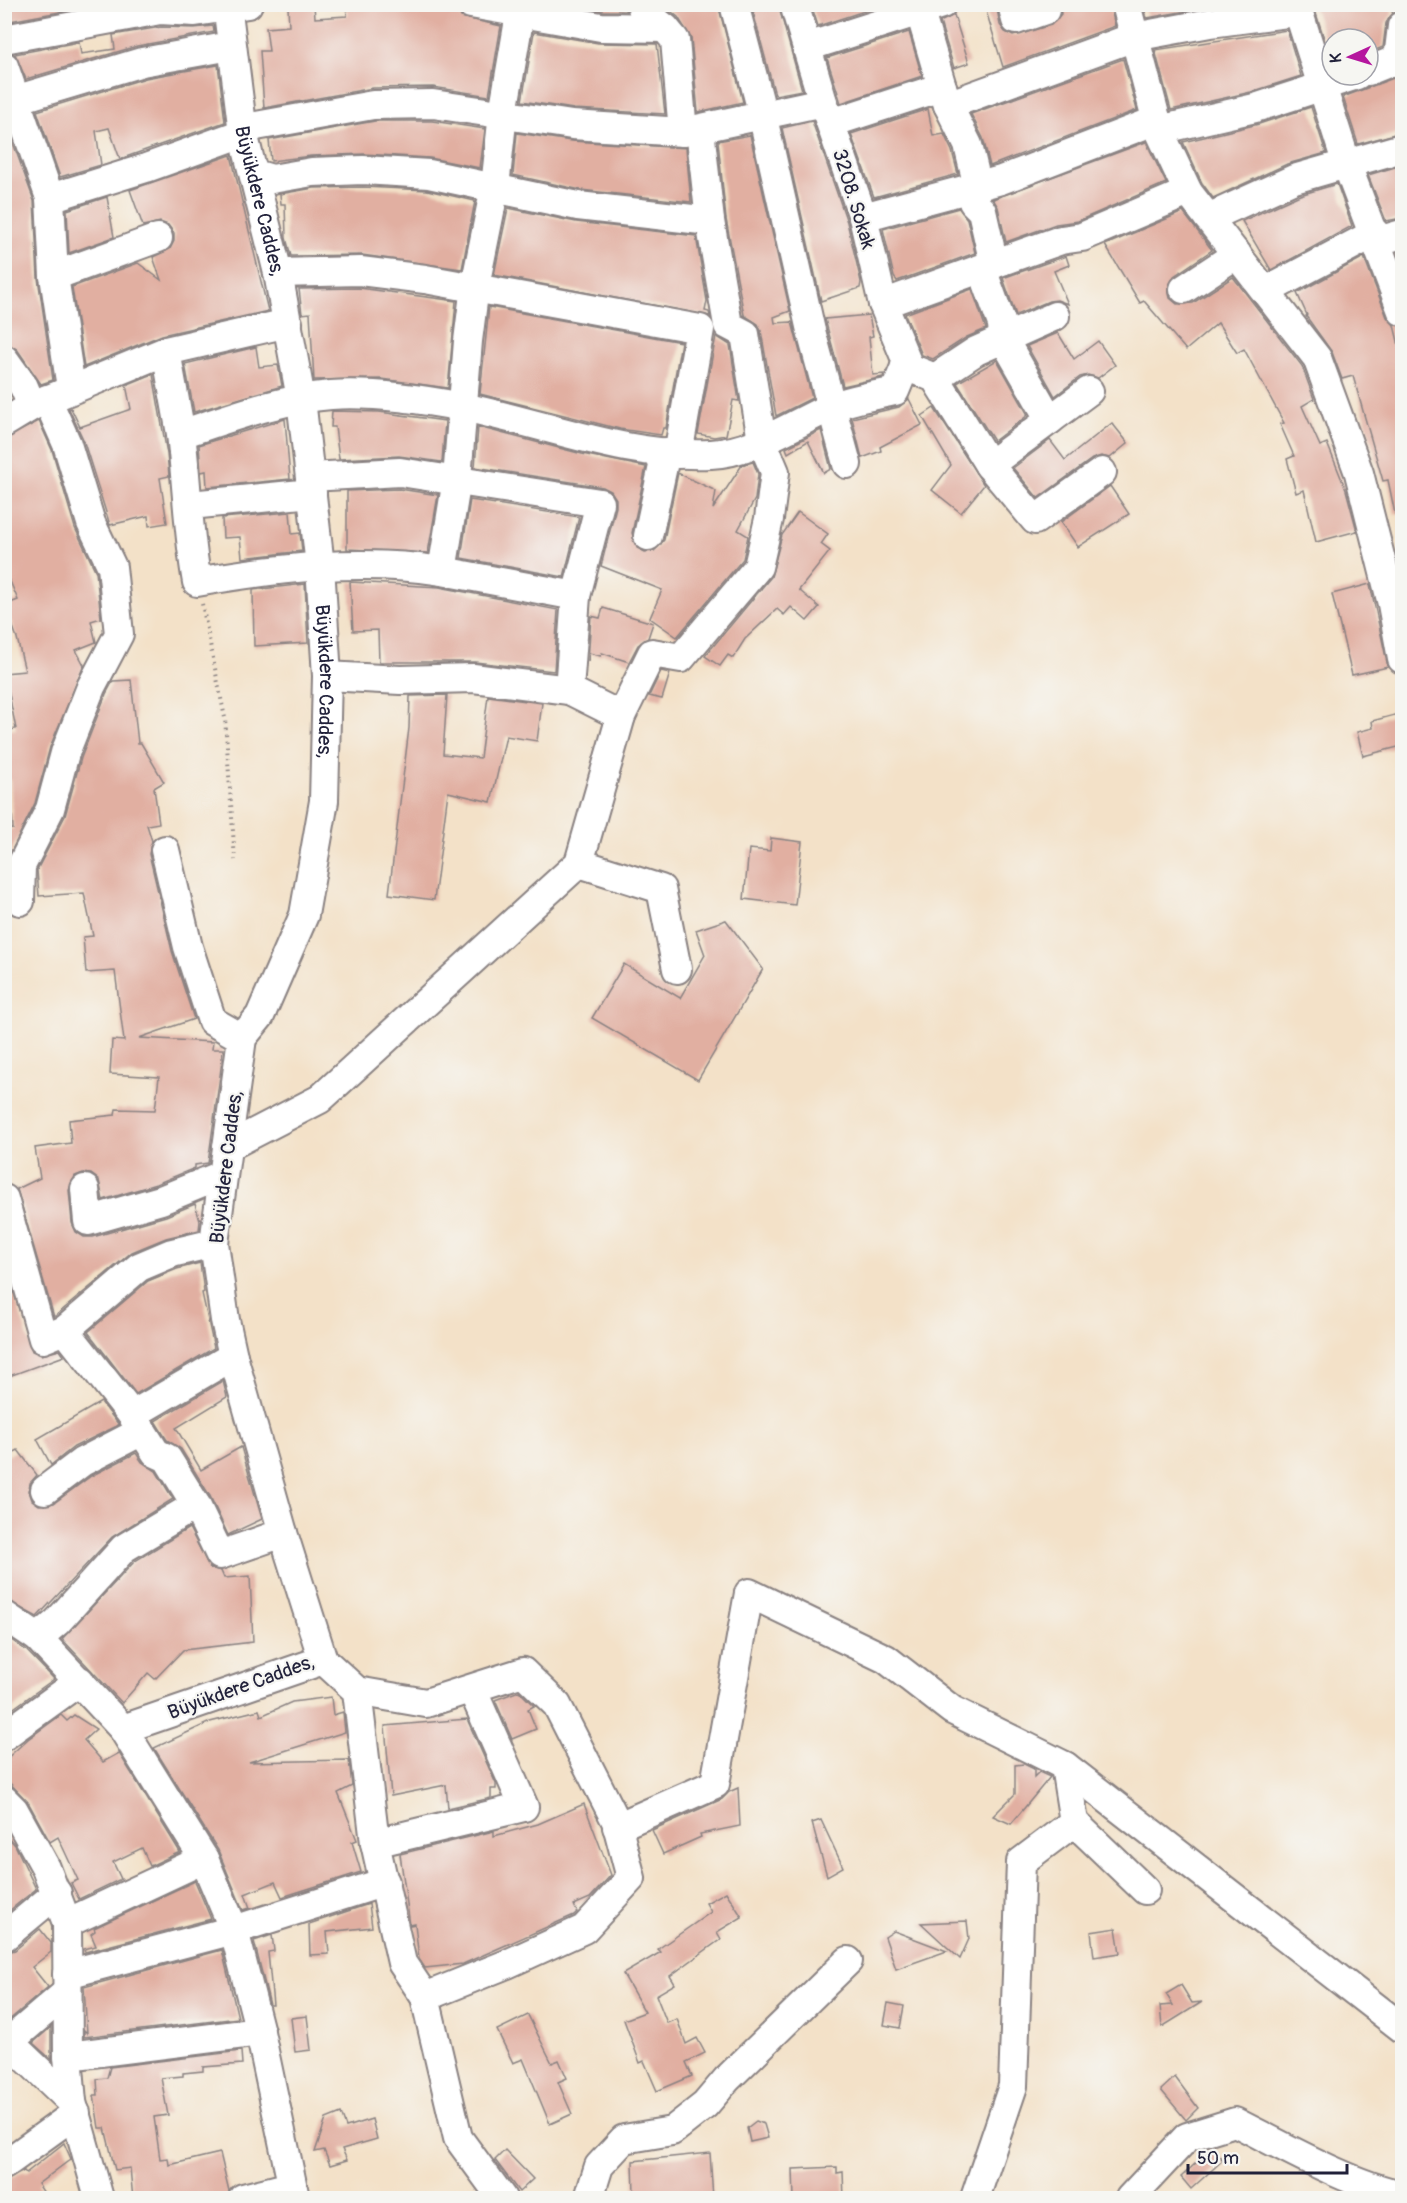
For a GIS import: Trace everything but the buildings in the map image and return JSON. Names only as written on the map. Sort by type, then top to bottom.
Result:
[{"type":"street","points":[[471,4],[601,27],[666,28]]},
{"type":"street","points":[[641,4],[643,11],[666,28],[675,40],[728,325]]},
{"type":"street","points":[[734,4],[763,116],[831,407],[847,464]]},
{"type":"street","name":"3208. Sokak","points":[[794,4],[827,113],[863,217],[884,304],[907,362],[900,379]]},
{"type":"street","points":[[1012,4],[1016,20],[1045,10]]},
{"type":"street","points":[[1126,4],[1158,125],[1188,192],[1317,358],[1359,473],[1392,604],[1402,659]]},
{"type":"street","points":[[4,39],[160,10],[195,12],[234,6]]},
{"type":"street","name":"Büyükdere Caddes,","points":[[123,1729],[323,1660],[283,1533],[233,1356],[225,1320],[214,1243],[242,1038],[260,1016],[304,915],[324,801],[327,676],[320,566],[301,399],[278,273],[243,133],[231,46],[234,6]]},
{"type":"street","points":[[807,47],[931,8],[945,96],[968,146],[974,189],[973,202],[981,210],[988,266],[1002,324],[1003,338],[1050,420]]},
{"type":"street","points":[[50,198],[146,168],[243,133],[256,126],[373,105],[433,104],[572,125],[692,130],[763,116],[827,113],[945,96],[1134,37],[1296,8],[1347,165],[1385,236],[1402,311]]},
{"type":"street","points":[[442,571],[457,480],[475,286],[495,187],[503,113],[520,14]]},
{"type":"street","points":[[1380,66],[1398,59],[1402,26]]},
{"type":"street","points":[[12,110],[25,98],[142,62],[231,46]]},
{"type":"street","points":[[4,66],[12,110],[50,198],[54,276],[50,398],[67,444],[91,523],[112,567],[119,634],[91,687],[65,753],[50,809],[21,866],[20,901]]},
{"type":"street","points":[[863,217],[974,189],[1158,125],[1255,108],[1322,88]]},
{"type":"street","points":[[1208,218],[1294,179],[1402,148]]},
{"type":"street","points":[[255,174],[272,179],[312,172],[363,170],[429,174],[578,206],[710,221]]},
{"type":"street","points":[[884,304],[1061,240],[1082,237],[1188,192]]},
{"type":"street","points":[[1266,291],[1385,236]]},
{"type":"street","points":[[54,276],[158,238]]},
{"type":"street","points":[[1184,289],[1237,254]]},
{"type":"street","points":[[278,273],[360,271],[475,286],[544,302],[719,332],[728,325]]},
{"type":"street","points":[[182,434],[301,399],[333,395],[407,398],[463,407],[614,446],[672,453],[714,454],[762,441],[831,407],[900,379],[935,378],[976,351],[1055,316]]},
{"type":"street","points":[[4,423],[50,398],[166,351],[288,323]]},
{"type":"street","points":[[227,1147],[320,1099],[579,864],[621,716],[652,652],[681,658],[758,567],[769,519],[776,472],[762,441],[745,334],[728,325]]},
{"type":"street","points":[[648,536],[672,453],[700,329]]},
{"type":"street","points":[[166,351],[182,434],[190,505],[189,543],[197,582],[320,566],[385,564],[442,571],[576,596]]},
{"type":"street","points":[[4,359],[24,387],[50,398]]},
{"type":"street","points":[[935,378],[989,465],[1035,520],[1102,472]]},
{"type":"street","points":[[989,465],[1089,391]]},
{"type":"street","points":[[190,505],[400,472],[600,503],[576,596],[569,690]]},
{"type":"street","points":[[327,676],[400,680],[472,678],[569,690],[621,716]]},
{"type":"street","points":[[165,850],[188,947],[212,1021],[242,1038]]},
{"type":"street","points":[[579,864],[660,888],[677,969]]},
{"type":"street","points":[[85,1189],[88,1221],[161,1200],[222,1175]]},
{"type":"street","points":[[4,1199],[43,1339],[65,1330],[139,1267],[172,1252],[214,1243]]},
{"type":"street","points":[[65,1330],[137,1423],[156,1453],[167,1458],[196,1505],[220,1555],[283,1533]]},
{"type":"street","points":[[45,1490],[233,1356]]},
{"type":"street","points":[[38,1638],[57,1622],[124,1548],[196,1505]]},
{"type":"street","points":[[617,1827],[715,1784],[748,1593],[886,1659],[952,1710],[1065,1766],[1402,2028]]},
{"type":"street","points":[[4,1615],[38,1638],[123,1729],[204,1859],[234,1930],[260,2032],[293,2192],[243,2199]]},
{"type":"street","points":[[323,1660],[357,1691],[426,1703],[523,1672],[557,1705],[617,1827],[632,1878],[584,1929],[507,1964],[425,1997]]},
{"type":"street","points":[[4,1736],[80,1681]]},
{"type":"street","points":[[375,1843],[524,1807],[472,1689]]},
{"type":"street","points":[[357,1691],[375,1843],[402,1963],[425,1997],[458,2139],[502,2199]]},
{"type":"street","points":[[1065,1766],[1074,1822],[1145,1890]]},
{"type":"street","points":[[8,1809],[46,1868],[67,1923],[68,2056],[74,2108],[89,2193]]},
{"type":"street","points":[[975,2199],[1013,2086],[1021,1862],[1074,1822]]},
{"type":"street","points":[[67,1923],[204,1859]]},
{"type":"street","points":[[74,2108],[7,2044],[67,1983],[385,1882]]},
{"type":"street","points":[[4,1937],[57,1893]]},
{"type":"street","points":[[589,2199],[599,2166],[624,2139],[672,2131],[705,2105],[727,2079],[848,1961]]},
{"type":"street","points":[[68,2056],[260,2032]]},
{"type":"street","points":[[4,2165],[74,2108]]},
{"type":"street","points":[[1130,2199],[1187,2137],[1235,2122],[1309,2159],[1388,2192],[1402,2195]]},
{"type":"path","points":[[197,582],[225,718],[234,861]]}]
